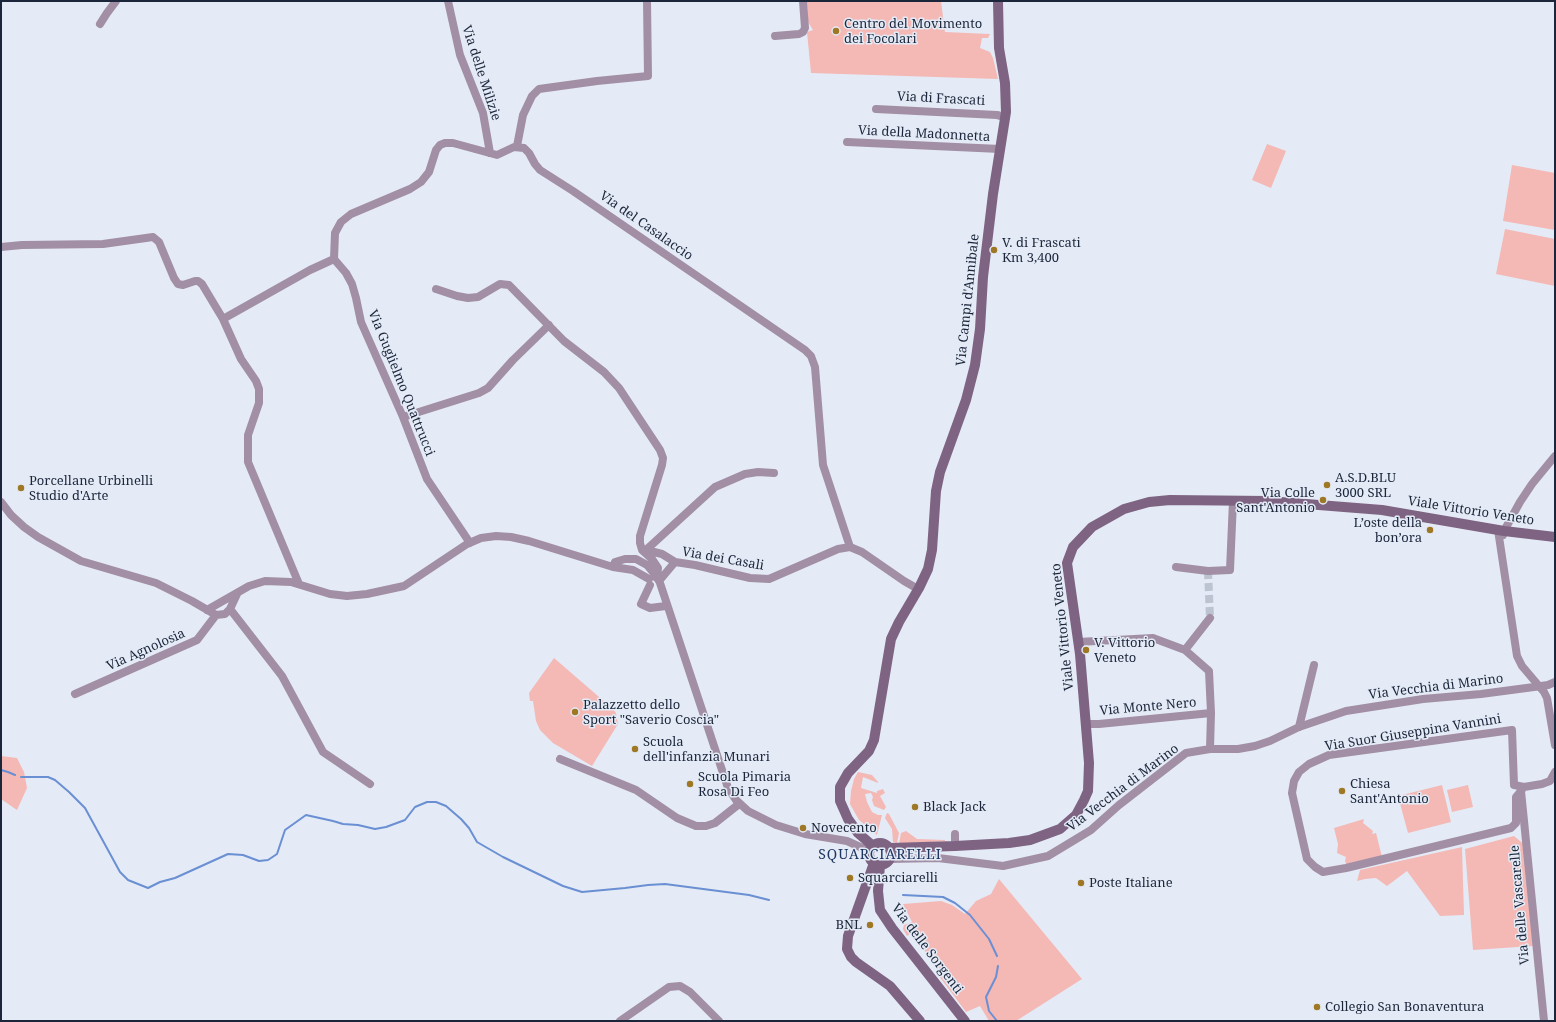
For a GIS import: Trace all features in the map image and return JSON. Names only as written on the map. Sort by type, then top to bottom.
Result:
[{"type":"main road","points":[[998,1],[1000,48],[1006,87],[1005,117],[1000,149]]},
{"type":"main road","name":"Via Campi d'Annibale","points":[[871,848],[848,819],[840,801],[840,786],[846,775],[867,754],[873,742],[883,693],[891,640],[899,622],[928,569],[931,555],[936,497],[940,472],[966,400],[975,365],[980,329],[983,278],[1000,149]]},
{"type":"main road","name":"Viale Vittorio Veneto","points":[[890,848],[1009,843],[1030,840],[1052,833],[1067,824],[1080,808],[1088,791],[1089,763],[1087,724],[1067,563],[1074,547],[1092,527],[1124,509],[1149,502],[1170,500],[1268,501],[1382,510],[1501,530],[1555,537]]},
{"type":"main road","points":[[882,843],[890,848],[892,856],[886,864],[877,864],[869,858],[871,848],[882,843]]},
{"type":"main road","points":[[877,864],[848,936],[847,949],[854,959],[890,986],[920,1021]]},
{"type":"main road","name":"Via delle Sorgenti","points":[[877,864],[880,910],[892,928],[965,1021]]},
{"type":"street","points":[[100,24],[116,1]]},
{"type":"street","name":"Via delle Milizie","points":[[448,1],[460,55],[484,113],[490,153]]},
{"type":"street","points":[[223,319],[310,270],[334,259],[335,233],[341,222],[351,214],[410,189],[421,182],[429,172],[436,150],[443,143],[453,143],[499,154],[517,146],[523,115],[532,96],[539,90],[597,81],[648,76],[647,1]]},
{"type":"street","points":[[775,36],[799,34],[803,32],[803,1]]},
{"type":"street","name":"Via di Frascati","points":[[876,109],[997,115],[1005,117]]},
{"type":"street","name":"Via della Madonnetta","points":[[847,142],[1000,149]]},
{"type":"street","name":"Via del Casalaccio","points":[[517,146],[522,147],[527,151],[540,170],[574,191],[809,354],[814,361],[815,367],[823,465],[850,547]]},
{"type":"street","points":[[1,247],[22,245],[103,244],[153,236],[159,242],[177,283],[181,285],[200,282],[223,319],[241,359],[256,381],[259,389],[259,403],[248,435],[248,462],[299,584]]},
{"type":"street","name":"Via Guglielmo Quattrucci","points":[[334,259],[344,270],[350,281],[356,298],[361,322],[403,417],[428,482],[470,543]]},
{"type":"street","points":[[436,289],[468,298],[478,296],[500,284],[507,284],[512,287],[568,345],[600,369],[614,382],[661,454],[662,465],[640,536],[643,548],[642,550],[655,563],[658,571],[641,604],[650,608],[666,606]]},
{"type":"street","points":[[403,417],[479,393],[488,388],[513,360],[549,326]]},
{"type":"street","points":[[1555,456],[1532,484],[1501,530],[1501,546],[1517,656],[1526,673],[1539,686],[1547,698],[1555,745]]},
{"type":"street","points":[[643,548],[715,487],[749,473],[774,473]]},
{"type":"street","points":[[1176,567],[1208,571],[1230,570],[1233,500]]},
{"type":"street","points":[[1,502],[11,516],[24,527],[38,537],[81,560],[156,583],[192,600],[216,615],[225,614],[230,609],[238,594]]},
{"type":"street","points":[[207,610],[250,586],[265,581],[284,581],[330,594],[348,596],[367,594],[402,586],[409,584],[470,543],[492,536],[511,537],[529,541],[591,560],[614,564],[625,559],[636,559],[643,562],[655,579],[666,606],[728,788],[739,804],[758,817],[782,828],[805,834],[847,841],[871,848]]},
{"type":"street","points":[[850,547],[862,552],[918,589]]},
{"type":"street","name":"Via dei Casali","points":[[655,579],[667,572],[675,562],[695,565],[739,576],[765,579],[780,575],[838,549],[850,547]]},
{"type":"street","points":[[643,548],[662,554],[675,562]]},
{"type":"street","points":[[643,548],[661,562],[667,572]]},
{"type":"street","points":[[230,609],[282,676],[323,752],[370,784]]},
{"type":"street","name":"Via Agnolosia","points":[[75,694],[197,640],[216,615]]},
{"type":"street","points":[[1185,650],[1210,618]]},
{"type":"street","points":[[1078,642],[1153,638],[1185,650],[1209,671],[1211,713],[1210,749]]},
{"type":"street","points":[[1299,727],[1314,665]]},
{"type":"street","name":"Via Vecchia di Marino","points":[[890,859],[938,858],[1003,866],[1048,856],[1091,830],[1119,805],[1186,753],[1210,749],[1250,747],[1265,743],[1299,727],[1346,711],[1423,699],[1481,694],[1548,685],[1555,682]]},
{"type":"street","name":"Via Monte Nero","points":[[1087,724],[1211,713]]},
{"type":"street","name":"Via Suor Giuseppina Vannini","points":[[1512,730],[1514,785],[1523,789],[1516,797],[1516,823],[1511,828],[1346,868],[1323,872],[1314,867],[1307,859],[1292,793],[1294,781],[1299,772],[1309,764],[1329,755],[1512,730]]},
{"type":"street","points":[[560,759],[636,790],[677,818],[696,826],[706,826],[715,823],[739,804]]},
{"type":"street","points":[[1523,789],[1546,783],[1555,772]]},
{"type":"street","name":"Via delle Vascarelle","points":[[1523,789],[1544,1021]]},
{"type":"street","points":[[955,834],[955,846]]},
{"type":"street","points":[[620,1021],[669,987],[680,986],[690,992],[719,1021]]},
{"type":"shaded area","points":[[807,1],[941,1],[945,32],[990,34],[988,38],[982,38],[980,48],[990,52],[998,79],[811,73],[807,32],[813,30],[808,22]]},
{"type":"shaded area","points":[[1267,144],[1286,151],[1271,188],[1252,180]]},
{"type":"shaded area","points":[[1512,165],[1555,173],[1555,230],[1503,221]]},
{"type":"shaded area","points":[[1505,229],[1555,239],[1555,286],[1496,274]]},
{"type":"shaded area","name":"Palazzetto dello Sport \"Saverio Coscia\"","points":[[554,658],[616,713],[618,724],[592,766],[553,743],[540,730],[536,721],[533,701],[530,701],[529,693]]},
{"type":"shaded area","points":[[1,756],[17,758],[24,772],[27,788],[17,810],[1,799]]},
{"type":"shaded area","points":[[858,772],[872,775],[878,782],[863,777],[861,788],[877,793],[877,791],[883,789],[885,793],[880,796],[886,807],[884,810],[874,806],[871,793],[865,794],[872,812],[882,815],[877,835],[859,820],[850,804],[854,779]]},
{"type":"shaded area","points":[[1442,785],[1451,822],[1408,833],[1398,796]]},
{"type":"shaded area","points":[[1468,785],[1473,807],[1452,812],[1447,790]]},
{"type":"shaded area","points":[[887,813],[889,814],[899,833],[897,843],[893,842],[892,829],[885,818]]},
{"type":"shaded area","points":[[1364,819],[1363,823],[1373,831],[1372,834],[1376,833],[1382,857],[1347,866],[1345,861],[1346,857],[1337,853],[1338,844],[1334,828]]},
{"type":"shaded area","points":[[906,831],[917,839],[945,841],[899,844],[901,833]]},
{"type":"shaded area","points":[[1514,836],[1526,846],[1533,946],[1473,950],[1465,849]]},
{"type":"shaded area","points":[[1462,847],[1464,915],[1440,916],[1407,871],[1387,886],[1376,878],[1357,881],[1360,870]]},
{"type":"shaded area","points":[[999,879],[1082,979],[1016,1021],[989,1021],[980,1006],[966,1012],[939,976],[942,973],[911,933],[907,936],[903,929],[904,925],[912,922],[903,904],[941,901],[952,905],[965,914],[976,901],[991,894]]},
{"type":"waterway","points":[[1,770],[15,775]]},
{"type":"waterway","points":[[21,777],[48,777],[55,780],[69,792],[85,808],[120,872],[128,880],[148,888],[160,882],[175,878],[228,854],[243,855],[259,861],[268,860],[277,854],[285,830],[306,815],[343,824],[358,825],[375,829],[386,827],[405,820],[415,807],[427,802],[436,802],[446,806],[461,819],[469,828],[477,842],[503,857],[563,886],[582,892],[665,884],[749,895],[769,900]]},
{"type":"waterway","points":[[903,895],[943,897],[955,903],[970,915],[989,939],[997,956]]},
{"type":"waterway","points":[[997,1021],[989,1011],[986,997],[996,977],[998,966]]},
{"type":"tunnel","points":[[1208,571],[1210,618]]},
{"type":"place","name":"Centro del Movimento dei Focolari","points":[[836,31]]},
{"type":"place","name":"V. di Frascati Km 3,400","points":[[994,250]]},
{"type":"place","name":"A.S.D.BLU 3000 SRL","points":[[1327,485]]},
{"type":"place","name":"Porcellane Urbinelli Studio d'Arte","points":[[21,488]]},
{"type":"place","name":"Via Colle Sant'Antonio","points":[[1323,500]]},
{"type":"place","name":"L’oste della bon’ora","points":[[1430,530]]},
{"type":"place","name":"V. Vittorio Veneto","points":[[1086,650]]},
{"type":"place","name":"Palazzetto dello Sport \"Saverio Coscia\"","points":[[575,712]]},
{"type":"place","name":"Scuola dell'infanzia Munari","points":[[635,749]]},
{"type":"place","name":"Scuola Pimaria Rosa Di Feo","points":[[690,784]]},
{"type":"place","name":"Chiesa Sant'Antonio","points":[[1342,791]]},
{"type":"place","name":"Black Jack","points":[[915,807]]},
{"type":"place","name":"Novecento","points":[[803,828]]},
{"type":"place","name":"Squarciarelli","points":[[850,878]]},
{"type":"place","name":"Poste Italiane","points":[[1081,883]]},
{"type":"place","name":"BNL","points":[[870,925]]},
{"type":"place","name":"Collegio San Bonaventura","points":[[1317,1007]]},
{"type":"district","name":"SQUARCIARELLI","points":[[880,855]]}]
